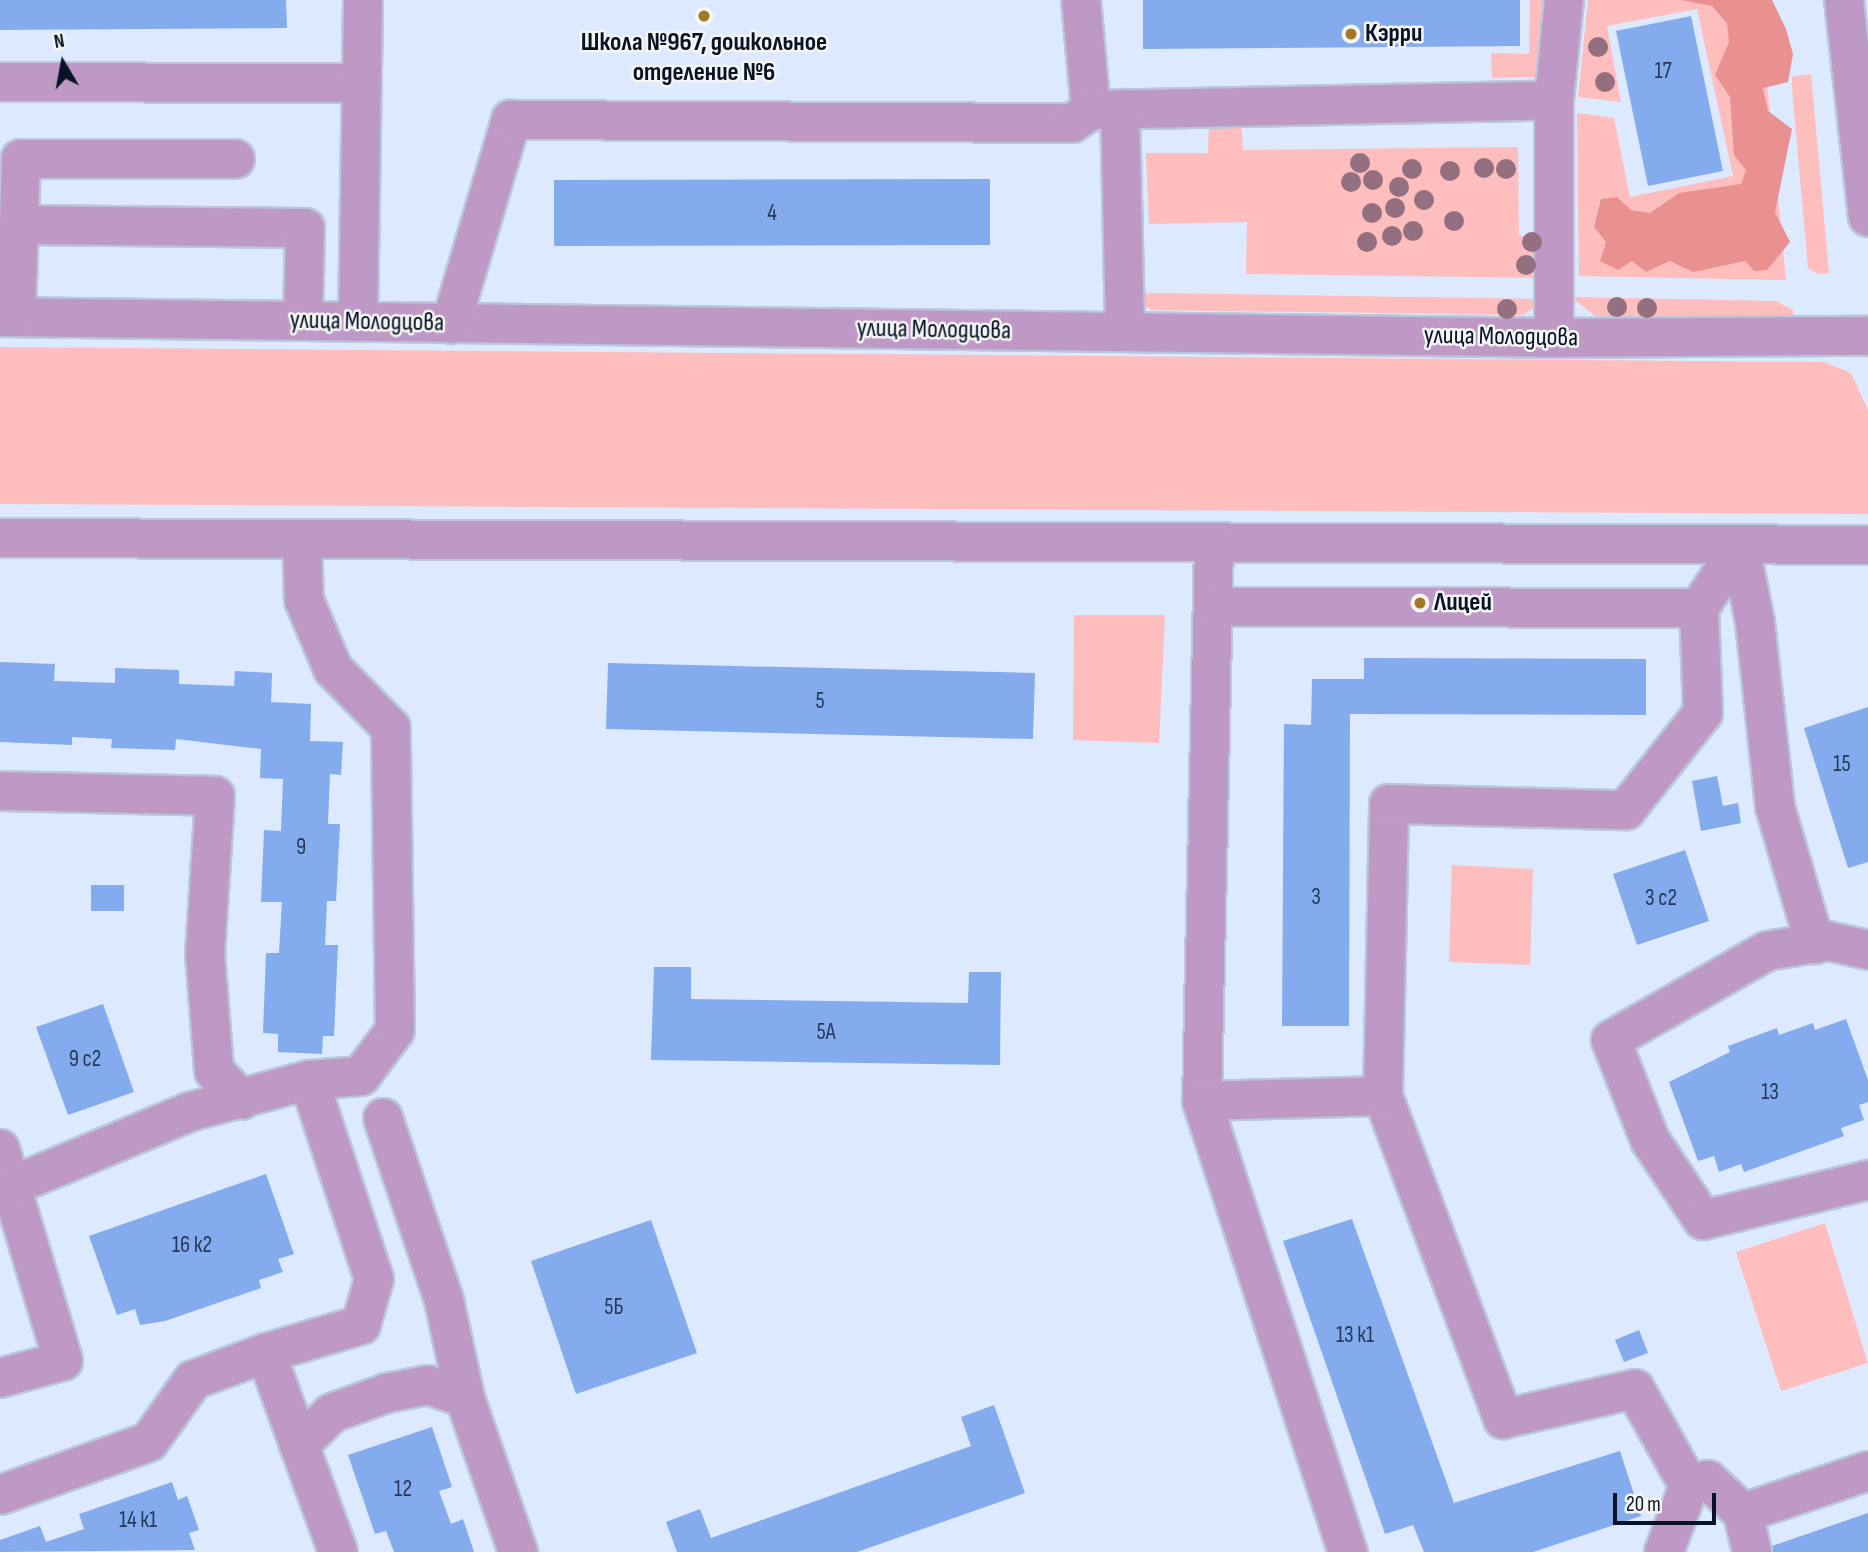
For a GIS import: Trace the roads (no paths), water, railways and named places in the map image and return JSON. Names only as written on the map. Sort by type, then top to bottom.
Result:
[{"type":"street","points":[[358,322],[363,0]]},
{"type":"street","points":[[1082,0],[1106,110],[1125,332]]},
{"type":"street","points":[[1554,338],[1554,100],[1564,0]]},
{"type":"street","points":[[1852,9],[1868,217]]},
{"type":"street","points":[[0,82],[362,83]]},
{"type":"street","points":[[451,324],[512,120],[1072,123],[1106,110],[1554,100]]},
{"type":"street","points":[[8,317],[19,225],[22,159],[235,159]]},
{"type":"street","points":[[19,225],[304,228],[303,321]]},
{"type":"street","name":"улица Молодцова","points":[[8,317],[1554,338],[1868,336]]},
{"type":"street","points":[[0,538],[1740,547],[1868,545]]},
{"type":"street","points":[[14,1185],[190,1112],[309,1080],[361,1076],[396,1030],[391,729],[333,669],[304,600],[302,540]]},
{"type":"street","points":[[1214,544],[1202,1101],[1348,1552]]},
{"type":"street","points":[[1664,1552],[1689,1486],[1635,1389],[1503,1419],[1383,1096],[1389,804],[1626,810],[1703,713],[1699,608],[1740,547]]},
{"type":"street","points":[[1740,547],[1755,622],[1775,807],[1815,944]]},
{"type":"street","points":[[1214,607],[1699,608]]},
{"type":"street","points":[[0,791],[215,796],[205,953],[214,1071],[242,1100]]},
{"type":"street","points":[[1868,950],[1815,944],[1767,951],[1611,1040],[1650,1140],[1703,1220],[1868,1180]]},
{"type":"street","points":[[0,1496],[149,1442],[193,1380],[266,1353],[361,1325],[374,1279],[309,1080]]},
{"type":"street","points":[[1202,1101],[1383,1096]]},
{"type":"street","points":[[383,1118],[444,1300],[465,1398],[518,1552]]},
{"type":"street","points":[[0,1149],[14,1185],[63,1361],[0,1378]]},
{"type":"street","points":[[266,1353],[299,1445],[326,1549]]},
{"type":"street","points":[[299,1445],[332,1413],[387,1392],[428,1385],[465,1398]]},
{"type":"street","points":[[1742,1513],[1868,1471]]},
{"type":"street","points":[[1689,1486],[1708,1480],[1742,1513],[1752,1552]]},
{"type":"place","name":"Школа №967, дошкольное отделение №6","points":[[704,16]]},
{"type":"place","name":"Кэрри","points":[[1351,34]]},
{"type":"place","name":"Лицей","points":[[1420,603]]}]
